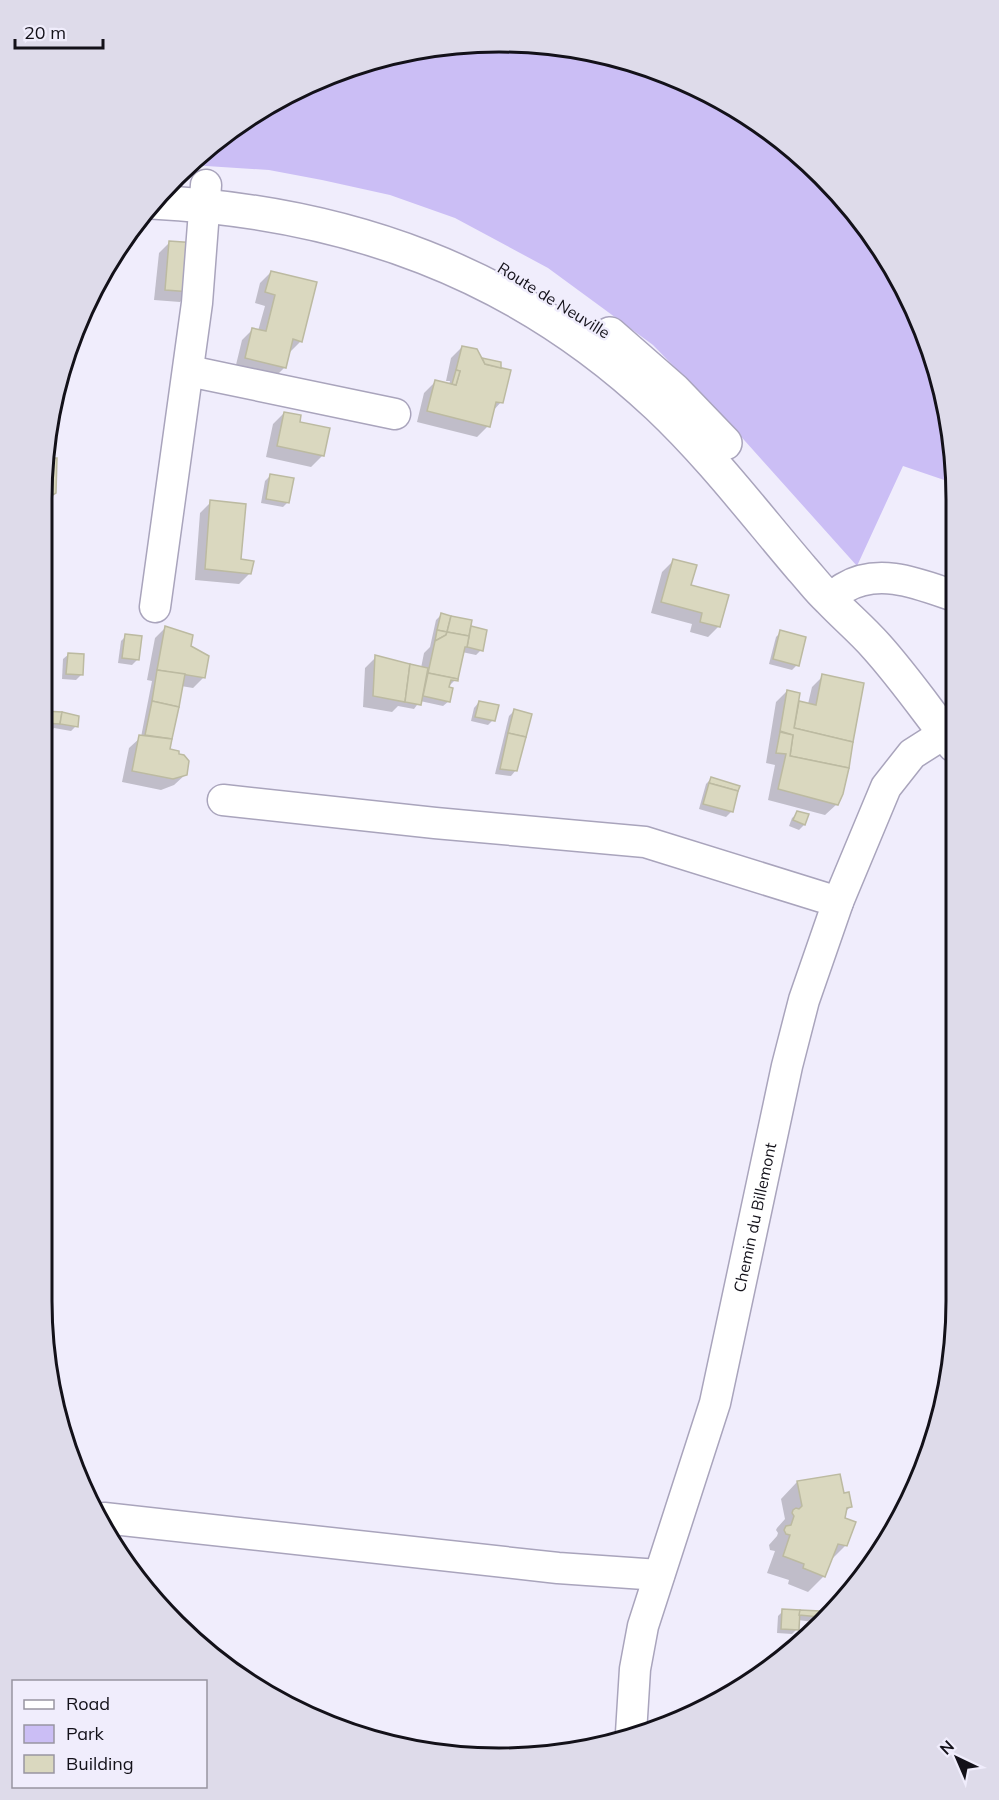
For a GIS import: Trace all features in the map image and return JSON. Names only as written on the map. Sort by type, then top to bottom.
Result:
[{"type":"main road","name":"Route de Neuville","points":[[180,187],[205,195]]},
{"type":"main road","name":"Route de Neuville","points":[[168,200],[250,189],[296,197],[387,220],[476,254],[520,276],[566,304],[630,350],[688,403],[765,490],[820,555],[837,594],[946,735]]},
{"type":"street","points":[[155,607],[189,370],[203,244],[205,195]]},
{"type":"street","points":[[189,370],[395,414]]},
{"type":"street","points":[[837,594],[864,580],[887,577],[946,593]]},
{"type":"street","name":"Chemin du Billemont","points":[[632,1727],[632,1701],[639,1647],[659,1575],[715,1403],[795,1030],[813,972],[838,902],[886,787],[912,754],[946,740]]},
{"type":"street","points":[[223,800],[435,823],[645,842],[838,902]]},
{"type":"street","points":[[109,1519],[558,1568],[659,1575]]},
{"type":"green space","points":[[470,53],[529,53],[587,61],[643,76],[671,87],[723,112],[794,163],[836,205],[871,251],[900,302],[923,356],[938,412],[946,481],[903,466],[857,566],[728,422],[653,345],[548,268],[455,218],[390,195],[269,170],[202,166],[251,128],[302,99],[356,76],[412,61]]},
{"type":"building","points":[[169,241],[197,243],[192,292],[165,290]]},
{"type":"building","points":[[271,271],[317,282],[302,342],[293,339],[286,368],[245,358],[252,328],[266,331],[275,295],[265,292]]},
{"type":"building","points":[[462,346],[477,349],[485,364],[511,370],[503,403],[496,402],[490,427],[427,411],[435,380],[456,385],[460,371],[456,370]]},
{"type":"building","points":[[482,358],[501,362],[501,368],[485,364]]},
{"type":"building","points":[[456,370],[460,371],[456,385],[452,384]]},
{"type":"building","points":[[284,412],[301,415],[300,422],[330,428],[324,456],[277,446]]},
{"type":"building","points":[[54,458],[57,458],[56,493],[52,495]]},
{"type":"building","points":[[270,474],[294,478],[289,503],[266,499]]},
{"type":"building","points":[[210,500],[246,504],[241,559],[254,561],[251,574],[205,569]]},
{"type":"building","points":[[673,559],[697,565],[691,585],[729,595],[720,627],[700,622],[702,613],[661,602]]},
{"type":"building","points":[[441,613],[451,616],[447,632],[437,630]]},
{"type":"building","points":[[451,616],[472,620],[469,636],[447,632]]},
{"type":"building","points":[[165,626],[193,635],[191,646],[209,656],[205,678],[157,670]]},
{"type":"building","points":[[471,626],[487,630],[483,651],[467,647]]},
{"type":"building","points":[[437,630],[447,632],[435,641]]},
{"type":"building","points":[[780,630],[806,637],[799,666],[773,659]]},
{"type":"building","points":[[447,632],[469,636],[458,679],[428,673],[435,641]]},
{"type":"building","points":[[125,634],[142,636],[139,660],[122,658]]},
{"type":"building","points":[[68,653],[84,654],[83,675],[66,674]]},
{"type":"building","points":[[375,655],[410,664],[405,702],[373,696]]},
{"type":"building","points":[[410,664],[428,668],[421,705],[405,702]]},
{"type":"building","points":[[157,670],[185,674],[179,707],[152,701]]},
{"type":"building","points":[[428,673],[458,679],[458,681],[451,680],[449,687],[453,688],[450,702],[423,696]]},
{"type":"building","points":[[822,674],[864,683],[853,742],[794,728],[799,701],[816,705]]},
{"type":"building","points":[[787,690],[800,693],[794,728],[853,742],[849,768],[790,756],[793,735],[780,731]]},
{"type":"building","points":[[152,701],[179,707],[172,739],[145,735]]},
{"type":"building","points":[[479,701],[499,705],[495,721],[475,717]]},
{"type":"building","points":[[514,709],[532,714],[526,737],[508,733]]},
{"type":"building","points":[[52,711],[62,712],[60,724],[52,724]]},
{"type":"building","points":[[62,712],[79,716],[78,727],[60,724]]},
{"type":"building","points":[[780,732],[793,735],[790,756],[849,768],[838,805],[778,789],[786,754],[776,753]]},
{"type":"building","points":[[508,733],[526,737],[517,771],[500,769]]},
{"type":"building","points":[[139,735],[172,739],[170,749],[179,751],[179,754],[184,755],[189,761],[187,775],[173,779],[132,771]]},
{"type":"building","points":[[711,777],[740,786],[738,791],[709,783]]},
{"type":"building","points":[[709,783],[738,791],[733,812],[703,804]]},
{"type":"building","points":[[797,811],[809,814],[805,825],[793,820]]},
{"type":"building","points":[[840,1474],[844,1493],[849,1492],[852,1507],[847,1508],[845,1518],[856,1522],[847,1546],[838,1544],[825,1577],[803,1568],[804,1564],[783,1556],[790,1535],[784,1530],[786,1526],[791,1525],[793,1510],[802,1506],[797,1481]]},
{"type":"building","points":[[782,1609],[800,1610],[799,1630],[781,1629]]},
{"type":"building","points":[[800,1610],[820,1611],[816,1617],[799,1615]]}]
